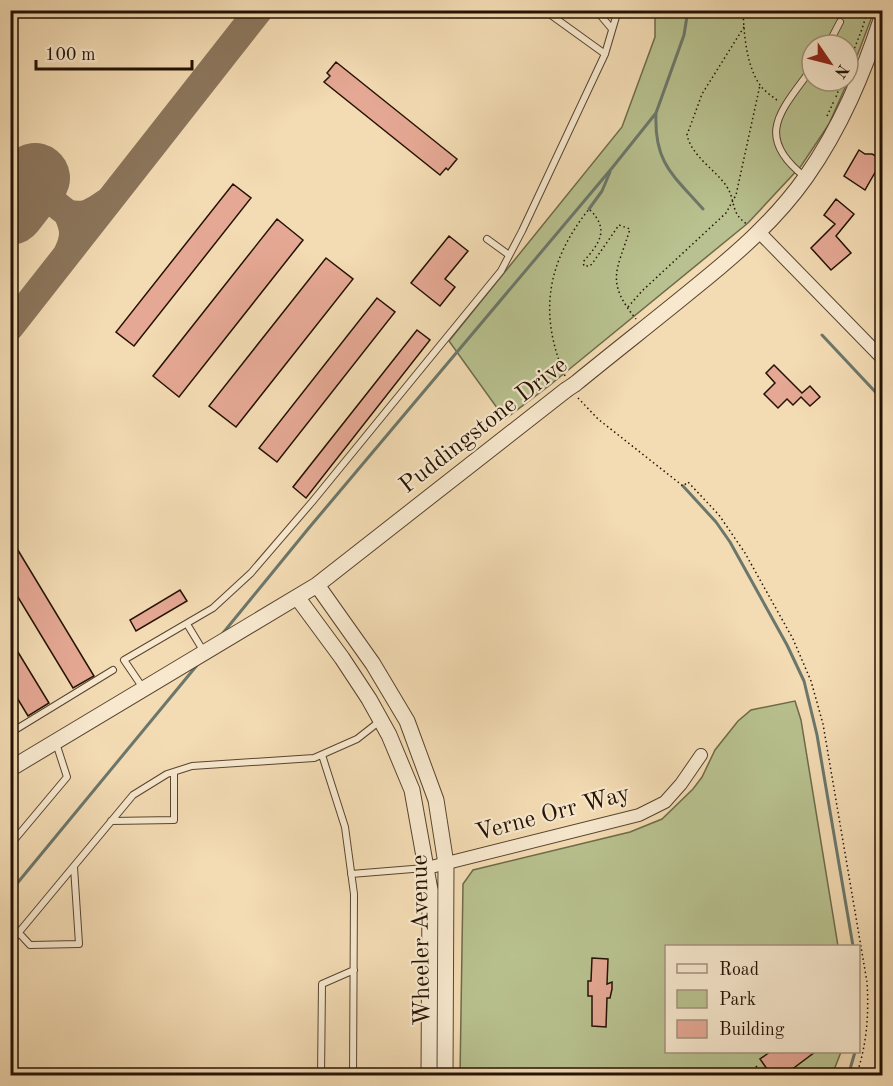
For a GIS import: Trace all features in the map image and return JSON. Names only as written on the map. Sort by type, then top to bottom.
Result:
[{"type":"street","name":"Puddingstone Drive","points":[[10,770],[317,585],[722,266],[754,228],[806,177],[849,106],[866,68],[882,17]]},
{"type":"street","points":[[754,228],[882,358]]},
{"type":"street","name":"Wheeler Avenue","points":[[317,585],[373,664],[407,722],[436,800],[446,864],[445,1076]]},
{"type":"street","name":"Wheeler Avenue","points":[[297,597],[342,658],[381,720],[412,790],[430,890],[429,1076]]},
{"type":"street","name":"Verne Orr Way","points":[[427,868],[639,815],[665,802],[701,755]]},
{"type":"lane","points":[[544,10],[605,54]]},
{"type":"lane","points":[[596,10],[612,29]]},
{"type":"lane","points":[[143,689],[124,660],[213,608],[251,573],[501,271],[605,54],[618,10]]},
{"type":"lane","points":[[834,33],[840,22]]},
{"type":"lane","points":[[800,85],[777,120],[775,135],[779,149],[791,167],[806,177]]},
{"type":"lane","points":[[487,239],[509,255]]},
{"type":"lane","points":[[187,624],[204,653]]},
{"type":"lane","points":[[10,733],[113,670]]},
{"type":"lane","points":[[10,943],[133,795],[174,772],[192,766],[314,758],[357,739],[381,720]]},
{"type":"lane","points":[[15,839],[67,777],[55,742]]},
{"type":"lane","points":[[322,755],[345,827],[354,894],[353,1076]]},
{"type":"lane","points":[[111,821],[174,820],[174,772]]},
{"type":"lane","points":[[19,933],[30,945],[79,944],[74,866]]},
{"type":"lane","points":[[351,874],[427,868]]},
{"type":"lane","points":[[321,1076],[322,984],[354,970]]},
{"type":"path","points":[[743,10],[752,68],[760,85],[784,107]]},
{"type":"path","points":[[860,34],[868,10]]},
{"type":"path","points":[[744,27],[702,94],[687,135],[692,147],[729,189],[738,217],[754,228]]},
{"type":"path","points":[[627,307],[726,213],[732,204],[736,195],[760,85]]},
{"type":"path","points":[[826,117],[837,93]]},
{"type":"path","points":[[589,209],[598,220],[601,233],[597,245],[583,262],[584,266],[590,266],[619,225],[630,229],[616,275],[616,290],[644,328]]},
{"type":"path","points":[[683,486],[688,482],[710,505],[745,553],[793,639],[807,668],[815,693],[867,982],[866,1036],[856,1076]]},
{"type":"path","points":[[756,1066],[763,1076]]},
{"type":"green space","points":[[655,11],[874,11],[860,48],[860,33],[800,33],[800,93],[843,93],[829,124],[801,166],[748,223],[505,419],[449,341],[622,127],[655,37]]},
{"type":"green space","points":[[795,701],[801,720],[838,945],[665,945],[665,1053],[841,1053],[832,1075],[460,1076],[463,884],[473,870],[630,832],[662,819],[693,789],[702,777],[715,750],[738,721],[751,710]]},
{"type":"building","points":[[336,62],[457,159],[448,170],[446,168],[440,175],[324,82],[330,76],[327,73]]},
{"type":"building","points":[[859,150],[880,158],[881,162],[865,190],[844,176]]},
{"type":"building","points":[[233,184],[251,198],[134,346],[116,332]]},
{"type":"building","points":[[836,199],[854,214],[836,236],[851,253],[831,270],[811,248],[835,224],[824,215]]},
{"type":"building","points":[[277,219],[303,240],[179,397],[153,376]]},
{"type":"building","points":[[449,236],[468,251],[445,279],[455,287],[440,306],[411,283]]},
{"type":"building","points":[[326,258],[353,279],[236,427],[209,406]]},
{"type":"building","points":[[377,298],[395,312],[277,462],[259,448]]},
{"type":"building","points":[[417,330],[430,340],[306,498],[293,487]]},
{"type":"building","points":[[774,365],[802,393],[810,386],[820,397],[810,406],[801,397],[793,405],[787,399],[778,408],[764,394],[775,383],[766,373]]},
{"type":"building","points":[[10,537],[94,676],[73,688],[10,584]]},
{"type":"building","points":[[180,590],[187,601],[136,631],[130,620]]},
{"type":"building","points":[[10,639],[49,703],[28,716],[10,686]]},
{"type":"building","points":[[592,958],[608,959],[607,984],[612,982],[612,989],[610,998],[607,998],[606,1027],[592,1026],[592,996],[588,996],[588,981],[591,981]]},
{"type":"building","points":[[769,1053],[814,1053],[783,1076],[772,1076],[760,1059]]},
{"type":"waterway","points":[[223,633],[656,113],[684,35],[688,10]]},
{"type":"waterway","points":[[656,114],[656,131],[662,157],[674,177],[703,209]]},
{"type":"waterway","points":[[589,209],[602,191],[610,172]]},
{"type":"waterway","points":[[822,335],[882,399]]},
{"type":"waterway","points":[[683,486],[716,522],[730,542],[787,645],[804,681],[817,735],[853,945]]},
{"type":"waterway","points":[[10,892],[198,664]]},
{"type":"waterway","points":[[848,1076],[855,1053]]},
{"type":"taxiway","points":[[10,327],[259,10]]},
{"type":"taxiway","points":[[10,168],[67,213]]},
{"type":"taxiway","points":[[67,254],[73,234],[67,213],[78,215],[88,213],[107,202]]},
{"type":"runway","points":[[10,210],[35,178]]}]
